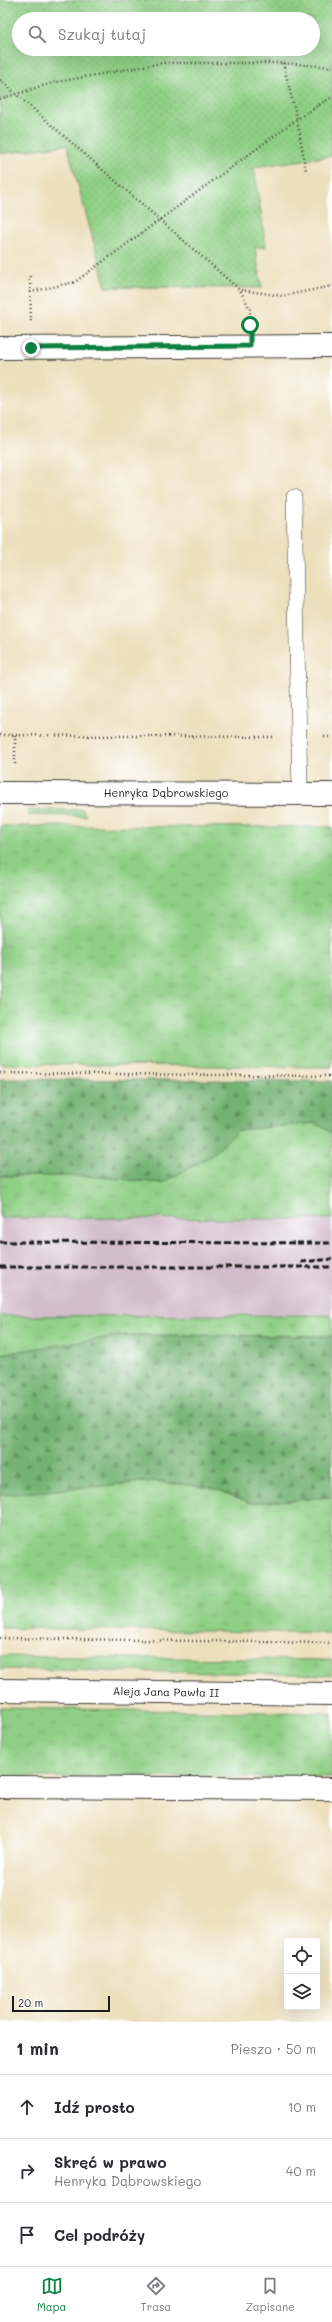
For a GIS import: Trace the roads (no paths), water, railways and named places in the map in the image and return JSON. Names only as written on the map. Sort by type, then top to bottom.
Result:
[{"type":"street","points":[[0,348],[332,346]]},
{"type":"street","name":"Henryka Dąbrowskiego","points":[[0,793],[332,794]]},
{"type":"street","name":"Aleja Jana Pawła II","points":[[0,1690],[332,1694]]},
{"type":"street","points":[[0,1787],[332,1789]]},
{"type":"lane","points":[[294,497],[300,793]]},
{"type":"railway","points":[[0,1242],[332,1243]]},
{"type":"railway","points":[[301,1262],[332,1259]]},
{"type":"railway","points":[[0,1267],[332,1267]]}]
